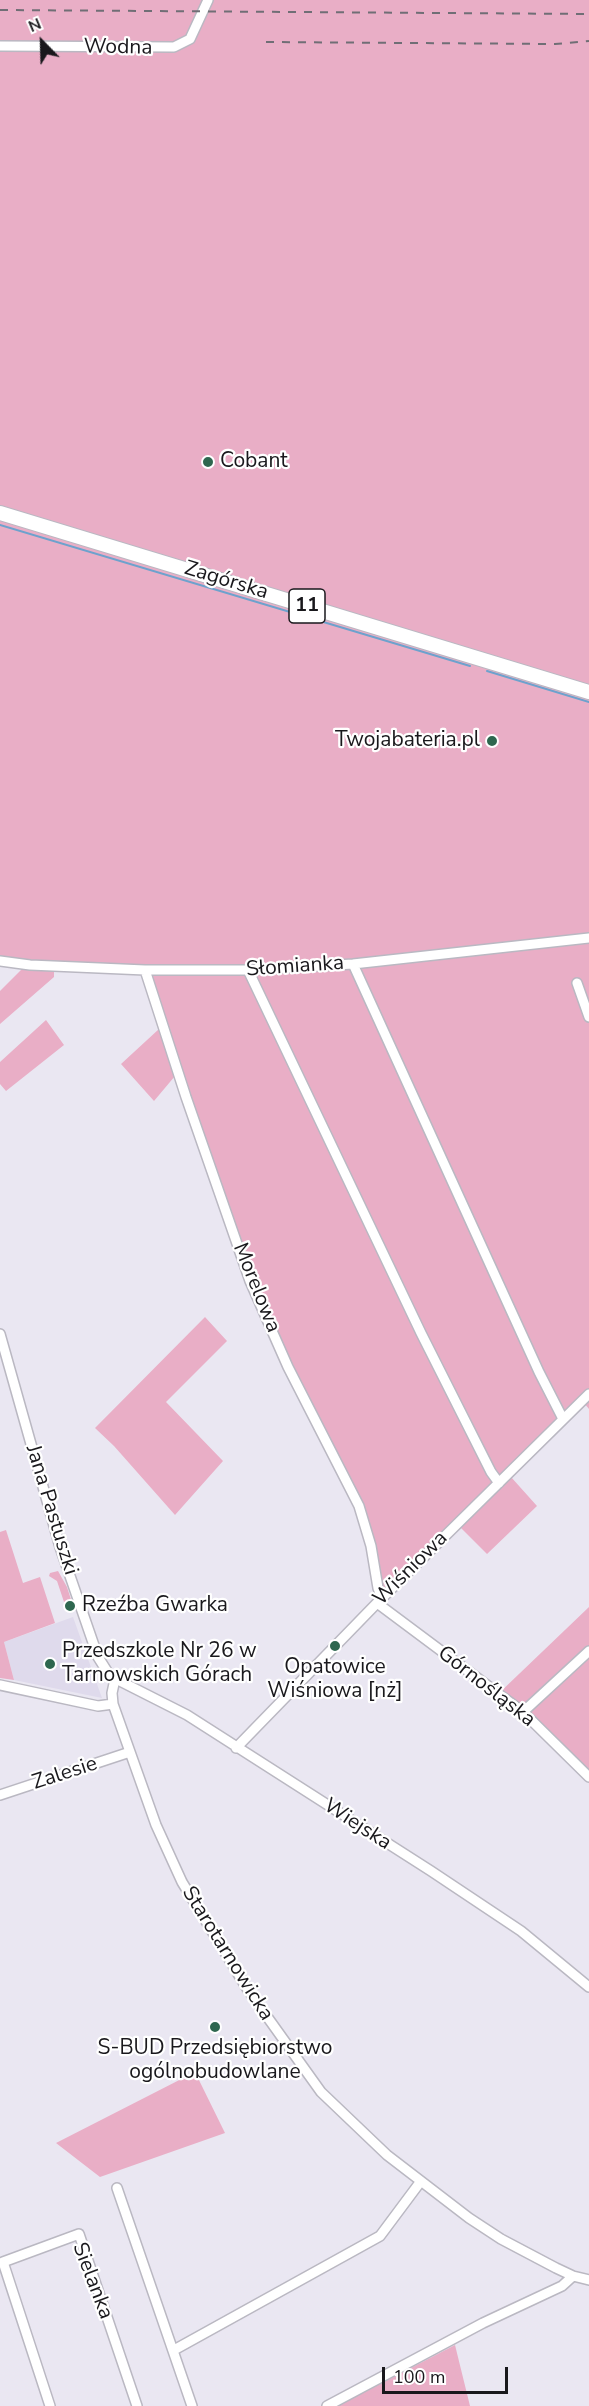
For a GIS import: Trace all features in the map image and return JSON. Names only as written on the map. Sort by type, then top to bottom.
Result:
[{"type":"highway","name":"Zagórska","points":[[0,513],[589,692]]},
{"type":"street","name":"Wodna","points":[[0,46],[174,47],[190,39],[208,0]]},
{"type":"street","name":"Słomianka","points":[[0,961],[30,965],[145,970],[248,970],[353,964],[589,938]]},
{"type":"street","points":[[353,964],[539,1372],[563,1419]]},
{"type":"street","name":"Morelowa","points":[[145,970],[250,1281],[288,1367],[359,1506],[371,1546],[380,1600]]},
{"type":"street","points":[[248,970],[421,1333],[491,1472],[499,1483]]},
{"type":"street","points":[[577,983],[589,1017]]},
{"type":"street","name":"Jana Pastuszki","points":[[0,1334],[60,1546],[98,1657],[106,1671],[115,1679]]},
{"type":"street","name":"Wiśniowa","points":[[236,1748],[380,1600],[589,1394]]},
{"type":"street","name":"Górnośląska","points":[[380,1600],[523,1712],[587,1771]]},
{"type":"street","points":[[523,1712],[589,1651]]},
{"type":"street","name":"Starotarnowicka","points":[[115,1679],[112,1693],[113,1704],[170,1860],[248,1990],[321,2092],[374,2143],[486,2230],[573,2276]]},
{"type":"street","name":"Wiejska","points":[[115,1679],[166,1703],[521,1931],[589,1987]]},
{"type":"street","points":[[0,1685],[98,1706],[113,1704]]},
{"type":"street","name":"Zalesie","points":[[0,1795],[130,1752]]},
{"type":"street","points":[[174,2350],[380,2236],[421,2181]]},
{"type":"street","points":[[117,2188],[192,2406]]},
{"type":"street","name":"Sielanka","points":[[50,2406],[3,2262],[79,2234],[137,2406]]},
{"type":"street","points":[[327,2406],[483,2323],[562,2286],[573,2276],[589,2280]]},
{"type":"shaded area","points":[[0,0],[589,0],[589,1409],[584,1403],[500,1483],[380,1608],[359,1511],[256,1300],[141,970],[0,961]]},
{"type":"shaded area","points":[[22,969],[54,970],[54,977],[0,1024],[0,991]]},
{"type":"shaded area","points":[[46,1020],[64,1045],[6,1091],[0,1084],[0,1062]]},
{"type":"shaded area","points":[[159,1029],[175,1076],[154,1101],[121,1064]]},
{"type":"shaded area","points":[[205,1317],[227,1341],[166,1402],[223,1461],[175,1515],[114,1446],[95,1428]]},
{"type":"shaded area","points":[[511,1477],[537,1506],[487,1554],[460,1527]]},
{"type":"shaded area","points":[[6,1530],[23,1583],[40,1577],[55,1623],[4,1642],[14,1680],[0,1678],[0,1532]]},
{"type":"shaded area","points":[[58,1571],[67,1587],[74,1609],[72,1610],[66,1608],[57,1581],[49,1576],[50,1573]]},
{"type":"shaded area","points":[[589,1607],[589,1777],[522,1714],[496,1696]]},
{"type":"shaded area","name":"Przedszkole Nr 26 w Tarnowskich Górach","points":[[73,1617],[102,1698],[14,1680],[4,1642]]},
{"type":"shaded area","points":[[195,2072],[225,2133],[100,2177],[56,2143]]},
{"type":"shaded area","points":[[455,2345],[470,2406],[338,2406]]},
{"type":"waterway","points":[[0,525],[470,666]]},
{"type":"waterway","points":[[487,671],[589,702]]},
{"type":"railway","points":[[0,10],[589,14]]},
{"type":"railway","points":[[266,42],[555,44],[589,41]]},
{"type":"place","name":"Cobant","points":[[208,462]]},
{"type":"place","name":"Twojabateria.pl","points":[[492,741]]},
{"type":"place","name":"Rzeźba Gwarka","points":[[70,1606]]},
{"type":"place","name":"Opatowice Wiśniowa [nż]","points":[[335,1646]]},
{"type":"place","name":"Przedszkole Nr 26 w Tarnowskich Górach","points":[[50,1664]]},
{"type":"place","name":"S-BUD Przedsiębiorstwo ogólnobudowlane","points":[[215,2027]]}]
